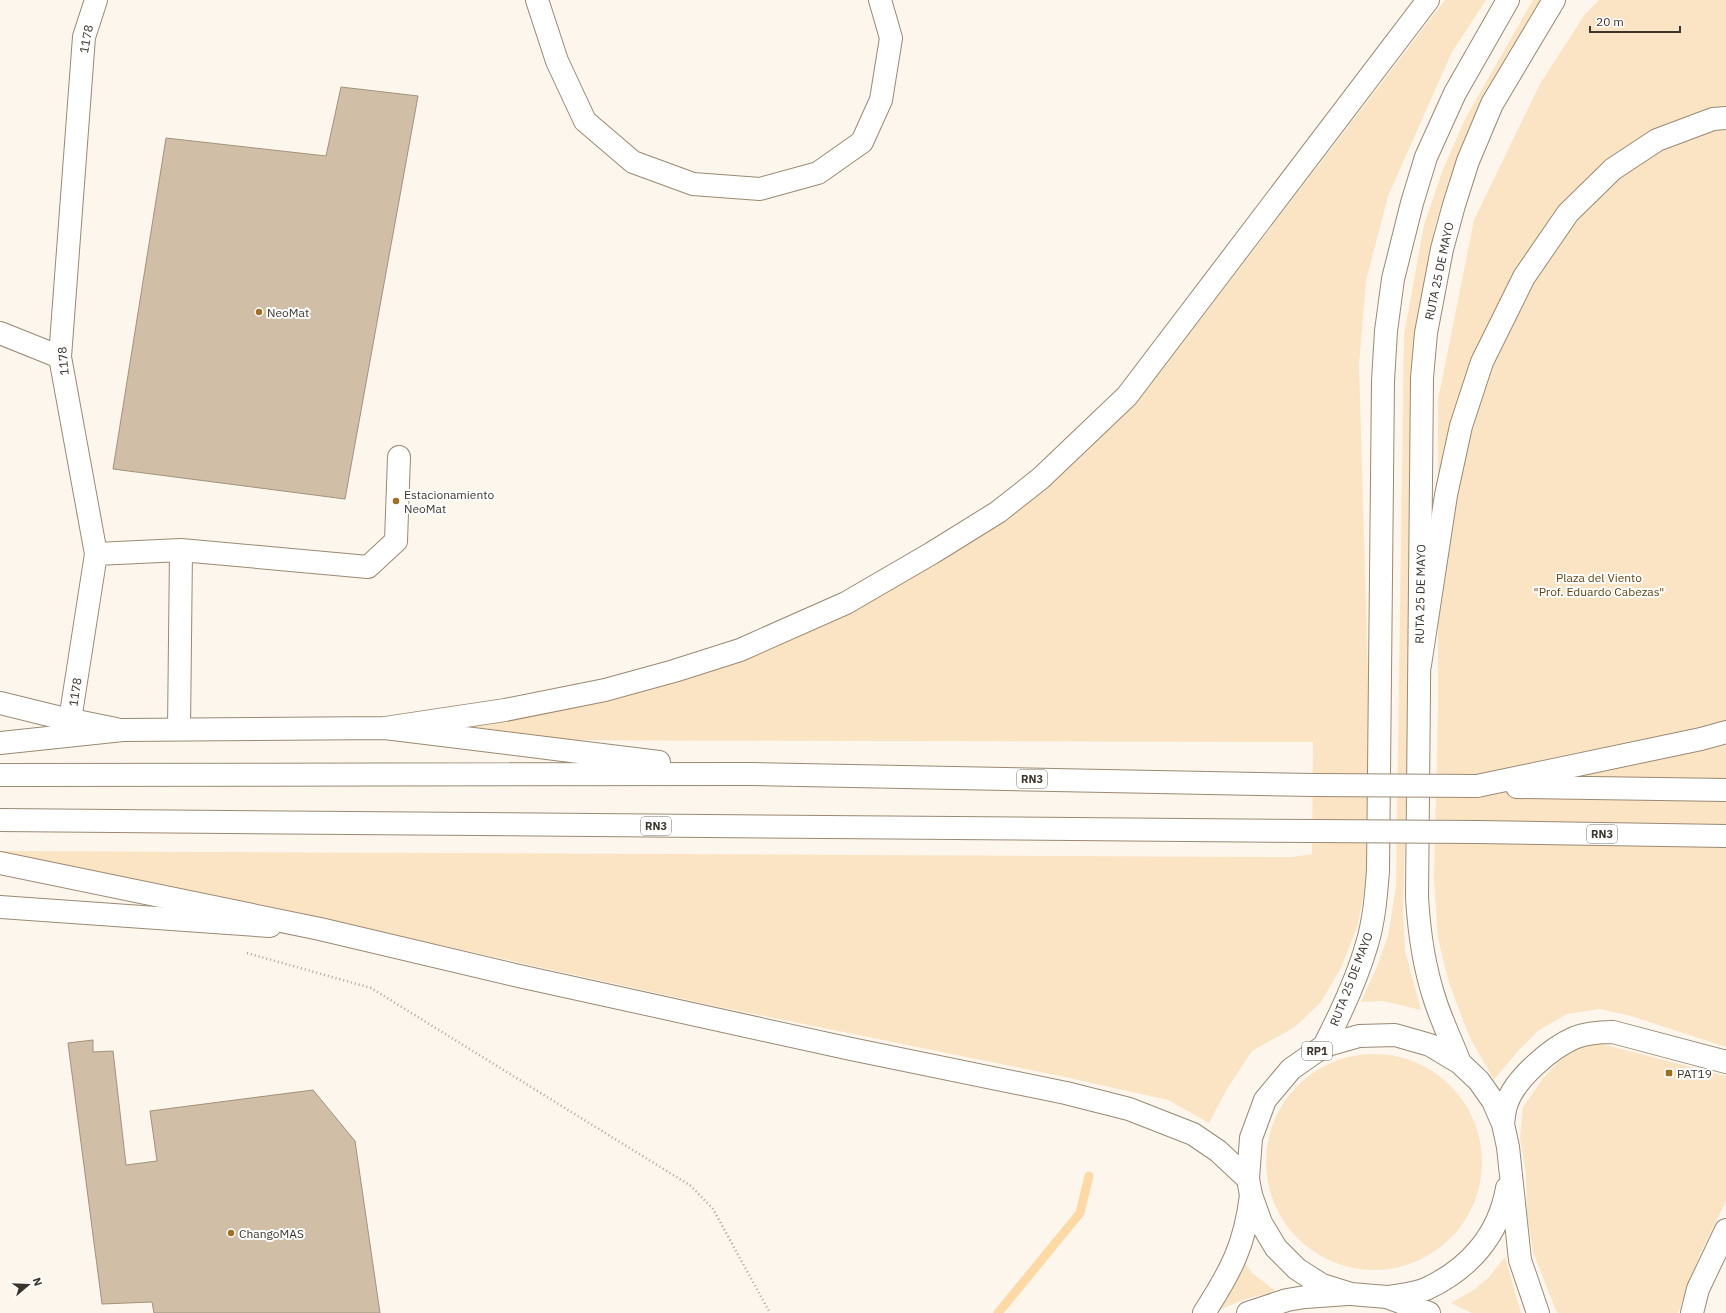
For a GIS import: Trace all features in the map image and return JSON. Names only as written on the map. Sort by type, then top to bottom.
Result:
[{"type":"main road","name":"1178","points":[[70,720],[96,554],[60,357],[84,37],[96,0]]},
{"type":"main road","points":[[537,0],[557,61],[586,121],[633,162],[693,184],[760,188],[818,173],[862,142],[881,100],[891,38],[880,0]]},
{"type":"main road","points":[[386,728],[505,710],[605,690],[674,671],[740,650],[846,603],[932,553],[998,512],[1041,478],[1127,396],[1428,0]]},
{"type":"main road","name":"RUTA 25 DE MAYO","points":[[1324,1046],[1343,1010],[1367,944],[1375,906],[1378,871],[1383,381],[1386,331],[1393,279],[1412,203],[1426,157],[1456,92],[1508,0]]},
{"type":"main road","name":"RUTA 25 DE MAYO","points":[[1460,1063],[1435,1001],[1426,970],[1420,936],[1416,870],[1420,665],[1422,378],[1426,333],[1433,290],[1454,205],[1468,162],[1489,111],[1554,0]]},
{"type":"main road","points":[[1420,665],[1446,495],[1461,426],[1482,362],[1524,277],[1568,213],[1613,169],[1657,140],[1713,119],[1726,118]]},
{"type":"main road","points":[[4,337],[60,357]]},
{"type":"main road","points":[[96,554],[181,550],[368,567],[396,542],[399,457]]},
{"type":"main road","points":[[179,730],[181,550]]},
{"type":"main road","points":[[0,703],[70,720],[123,730]]},
{"type":"main road","points":[[0,742],[123,730],[386,728],[751,774]]},
{"type":"main road","points":[[1477,786],[1701,739],[1726,732]]},
{"type":"main road","name":"RN3","points":[[0,775],[751,774],[1313,785],[1726,790]]},
{"type":"main road","name":"RN3","points":[[0,820],[1477,832],[1726,836]]},
{"type":"main road","points":[[0,863],[320,929],[519,976],[851,1049],[1066,1093],[1129,1109],[1193,1134],[1218,1151],[1250,1187]]},
{"type":"main road","points":[[0,907],[320,929]]},
{"type":"main road","points":[[1503,1124],[1507,1103],[1522,1079],[1550,1052],[1574,1037],[1602,1032],[1613,1032],[1726,1062]]},
{"type":"main road","name":"RUTA 25 DE MAYO","points":[[1204,1313],[1234,1261],[1248,1219],[1251,1138],[1265,1100],[1290,1069],[1324,1046],[1359,1036],[1395,1035],[1430,1045],[1460,1063]]},
{"type":"main road","name":"RP1","points":[[1460,1063],[1479,1081],[1493,1101],[1503,1124],[1508,1147],[1520,1260],[1538,1313]]},
{"type":"main road","name":"RP1","points":[[1387,1297],[1425,1289],[1459,1270],[1486,1243],[1503,1208],[1510,1170]]},
{"type":"main road","name":"RP1","points":[[1250,1187],[1261,1223],[1276,1248],[1297,1269],[1322,1285],[1351,1294],[1387,1297],[1429,1313]]},
{"type":"main road","points":[[1692,1313],[1698,1289],[1726,1230]]},
{"type":"main road","points":[[1248,1313],[1305,1296],[1351,1294]]},
{"type":"path","points":[[252,954],[371,988],[691,1186],[713,1209],[770,1313]]},
{"type":"green space","points":[[1445,0],[1486,0],[1452,52],[1388,196],[1366,281],[1359,365],[1369,708],[1368,869],[1358,924],[1341,968],[1321,1002],[1295,1027],[1252,1051],[1227,1089],[1209,1123],[1168,1100],[1065,1077],[715,1006],[252,903],[0,858],[0,851],[1292,857],[1312,854],[1313,742],[469,740],[469,718],[739,651],[1030,498],[1080,458],[1122,415],[1162,370]]},
{"type":"green space","points":[[1533,0],[1544,0],[1475,125],[1450,176],[1434,229],[1419,335],[1403,911],[1405,951],[1421,1010],[1383,1001],[1361,1002],[1376,969],[1388,936],[1396,887],[1404,335],[1424,225],[1442,172],[1465,119]]},
{"type":"green space","name":"Plaza del Viento \"Prof. Eduardo Cabezas\"","points":[[1599,0],[1726,0],[1726,1047],[1631,1016],[1600,1009],[1567,1014],[1539,1030],[1518,1051],[1494,1080],[1469,1036],[1449,983],[1438,938],[1434,880],[1438,709],[1438,400],[1474,220],[1540,84],[1585,14]]},
{"type":"green space","points":[[1598,1043],[1726,1076],[1726,1201],[1700,1254],[1678,1313],[1557,1313],[1533,1252],[1527,1214],[1526,1174],[1520,1138],[1523,1107],[1544,1077],[1561,1059],[1581,1047]]},
{"type":"green space","points":[[1363,1054],[1385,1054],[1405,1058],[1425,1067],[1443,1078],[1458,1093],[1469,1111],[1478,1131],[1482,1151],[1482,1173],[1478,1193],[1474,1203],[1458,1231],[1443,1246],[1425,1257],[1405,1266],[1385,1270],[1363,1270],[1343,1266],[1323,1257],[1305,1246],[1290,1231],[1279,1213],[1270,1193],[1266,1173],[1266,1151],[1270,1131],[1279,1111],[1290,1093],[1305,1078],[1323,1067],[1343,1058]]},
{"type":"green space","points":[[1505,1257],[1521,1313],[1472,1313],[1451,1303],[1475,1289],[1489,1277]]},
{"type":"green space","points":[[1242,1258],[1252,1273],[1277,1292],[1247,1299],[1218,1311]]},
{"type":"building","name":"NeoMat","points":[[341,87],[418,96],[345,499],[113,469],[166,138],[326,156]]},
{"type":"building","name":"ChangoMAS","points":[[93,1040],[93,1052],[113,1051],[126,1165],[157,1161],[150,1111],[313,1090],[355,1141],[380,1313],[154,1313],[152,1302],[102,1304],[68,1043]]},
{"type":"waterway","points":[[998,1313],[1080,1213],[1089,1176]]},
{"type":"place","name":"NeoMat","points":[[259,312]]},
{"type":"place","name":"Estacionamiento NeoMat","points":[[396,501]]},
{"type":"place","name":"PAT19","points":[[1669,1073]]},
{"type":"place","name":"ChangoMAS","points":[[231,1233]]}]
